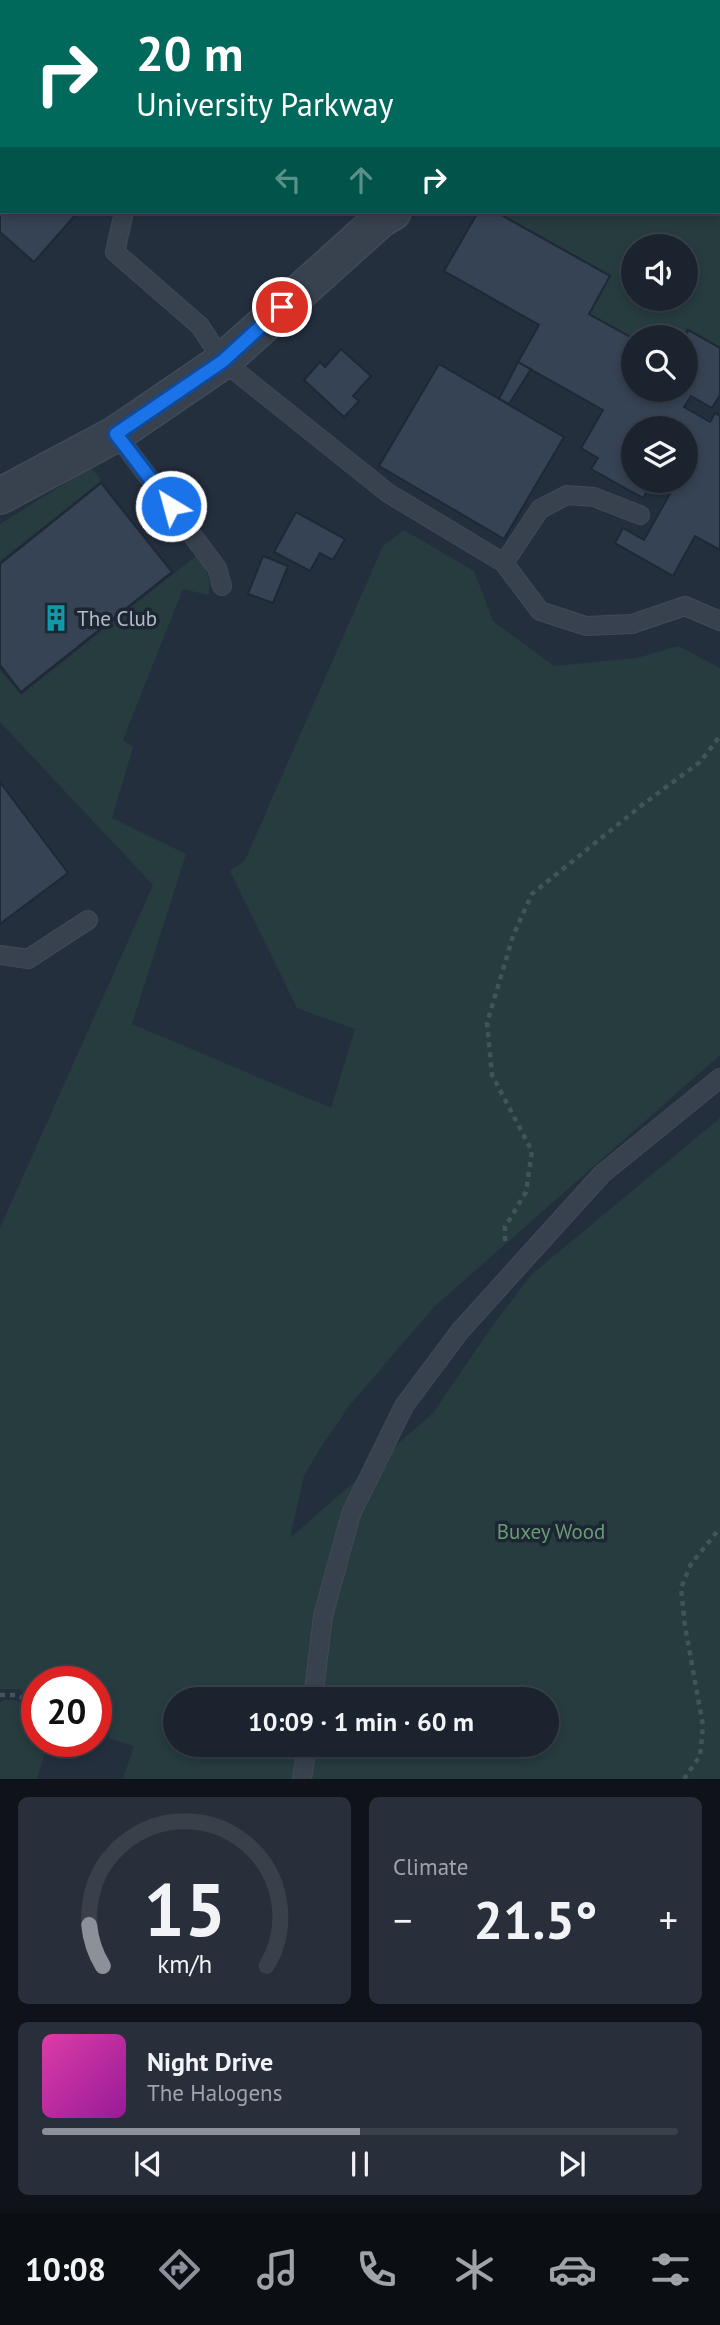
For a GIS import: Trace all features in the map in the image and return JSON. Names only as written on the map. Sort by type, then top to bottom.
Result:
[{"type":"street","points":[[0,496],[116,434],[223,361],[390,214]]},
{"type":"lane","points":[[124,214],[115,252],[200,326],[223,361],[388,493],[504,563],[540,611],[586,626],[632,624],[685,606],[720,621]]},
{"type":"lane","points":[[116,434],[218,568],[222,586]]},
{"type":"lane","points":[[504,563],[540,509],[567,495],[594,497],[640,515]]},
{"type":"lane","points":[[0,956],[29,959],[88,920]]},
{"type":"lane","points":[[314,1687],[323,1616],[351,1514],[404,1406],[460,1331],[602,1174],[720,1078]]},
{"type":"lane","points":[[302,1779],[305,1757]]},
{"type":"path","points":[[505,1280],[505,1227],[526,1192],[532,1151],[492,1075],[487,1023],[513,936],[532,894],[700,762],[720,736]]},
{"type":"path","points":[[684,1779],[700,1756],[702,1726],[681,1588],[691,1564],[720,1528]]},
{"type":"path","points":[[0,1695],[21,1697]]},
{"type":"green space","points":[[500,214],[720,214],[720,348],[698,335],[698,325],[621,325],[621,332],[589,314],[610,276]]},
{"type":"green space","points":[[91,467],[101,481],[0,561],[0,524]]},
{"type":"green space","name":"Buxey Wood","points":[[404,530],[474,571],[493,621],[554,666],[637,658],[678,646],[720,668],[720,1055],[434,1307],[350,1405],[321,1447],[304,1476],[290,1538],[433,1413],[493,1325],[532,1274],[720,1118],[720,1779],[123,1779],[134,1746],[112,1739],[112,1666],[21,1666],[21,1691],[0,1689],[0,1228],[153,885],[0,722],[0,670],[21,695],[192,559],[195,557],[202,565],[209,579],[208,595],[183,589],[123,740],[133,747],[112,818],[186,854],[132,1024],[331,1108],[355,1029],[297,1008],[230,871],[245,860],[383,546]]},
{"type":"green space","points":[[14,1700],[21,1702],[21,1757],[44,1757],[37,1779],[0,1779],[0,1702]]},
{"type":"building","points":[[0,214],[76,214],[34,262],[0,232]]},
{"type":"building","points":[[477,214],[500,214],[610,276],[589,314],[621,332],[621,402],[687,402],[684,407],[710,422],[715,413],[720,416],[720,550],[695,536],[673,576],[615,543],[623,528],[644,540],[670,493],[698,493],[698,416],[621,416],[621,486],[591,469],[598,458],[581,448],[603,410],[518,362],[539,325],[444,271]]},
{"type":"building","points":[[698,336],[720,348],[720,395],[712,408],[698,400]]},
{"type":"building","points":[[341,349],[371,376],[353,396],[359,401],[344,417],[304,380],[320,362],[325,367]]},
{"type":"building","points":[[518,362],[531,369],[509,404],[499,399]]},
{"type":"building","points":[[439,364],[564,437],[504,539],[379,466]]},
{"type":"building","name":"The Club","points":[[101,483],[172,572],[21,692],[0,665],[0,564]]},
{"type":"building","points":[[296,512],[345,539],[333,560],[320,553],[310,571],[274,552]]},
{"type":"building","points":[[263,556],[288,566],[273,603],[248,594]]},
{"type":"building","points":[[0,782],[68,873],[0,924]]},
{"type":"place","name":"The Club","points":[[56,618]]},
{"type":"route","points":[[171,506],[116,434],[223,361],[282,307]]}]
